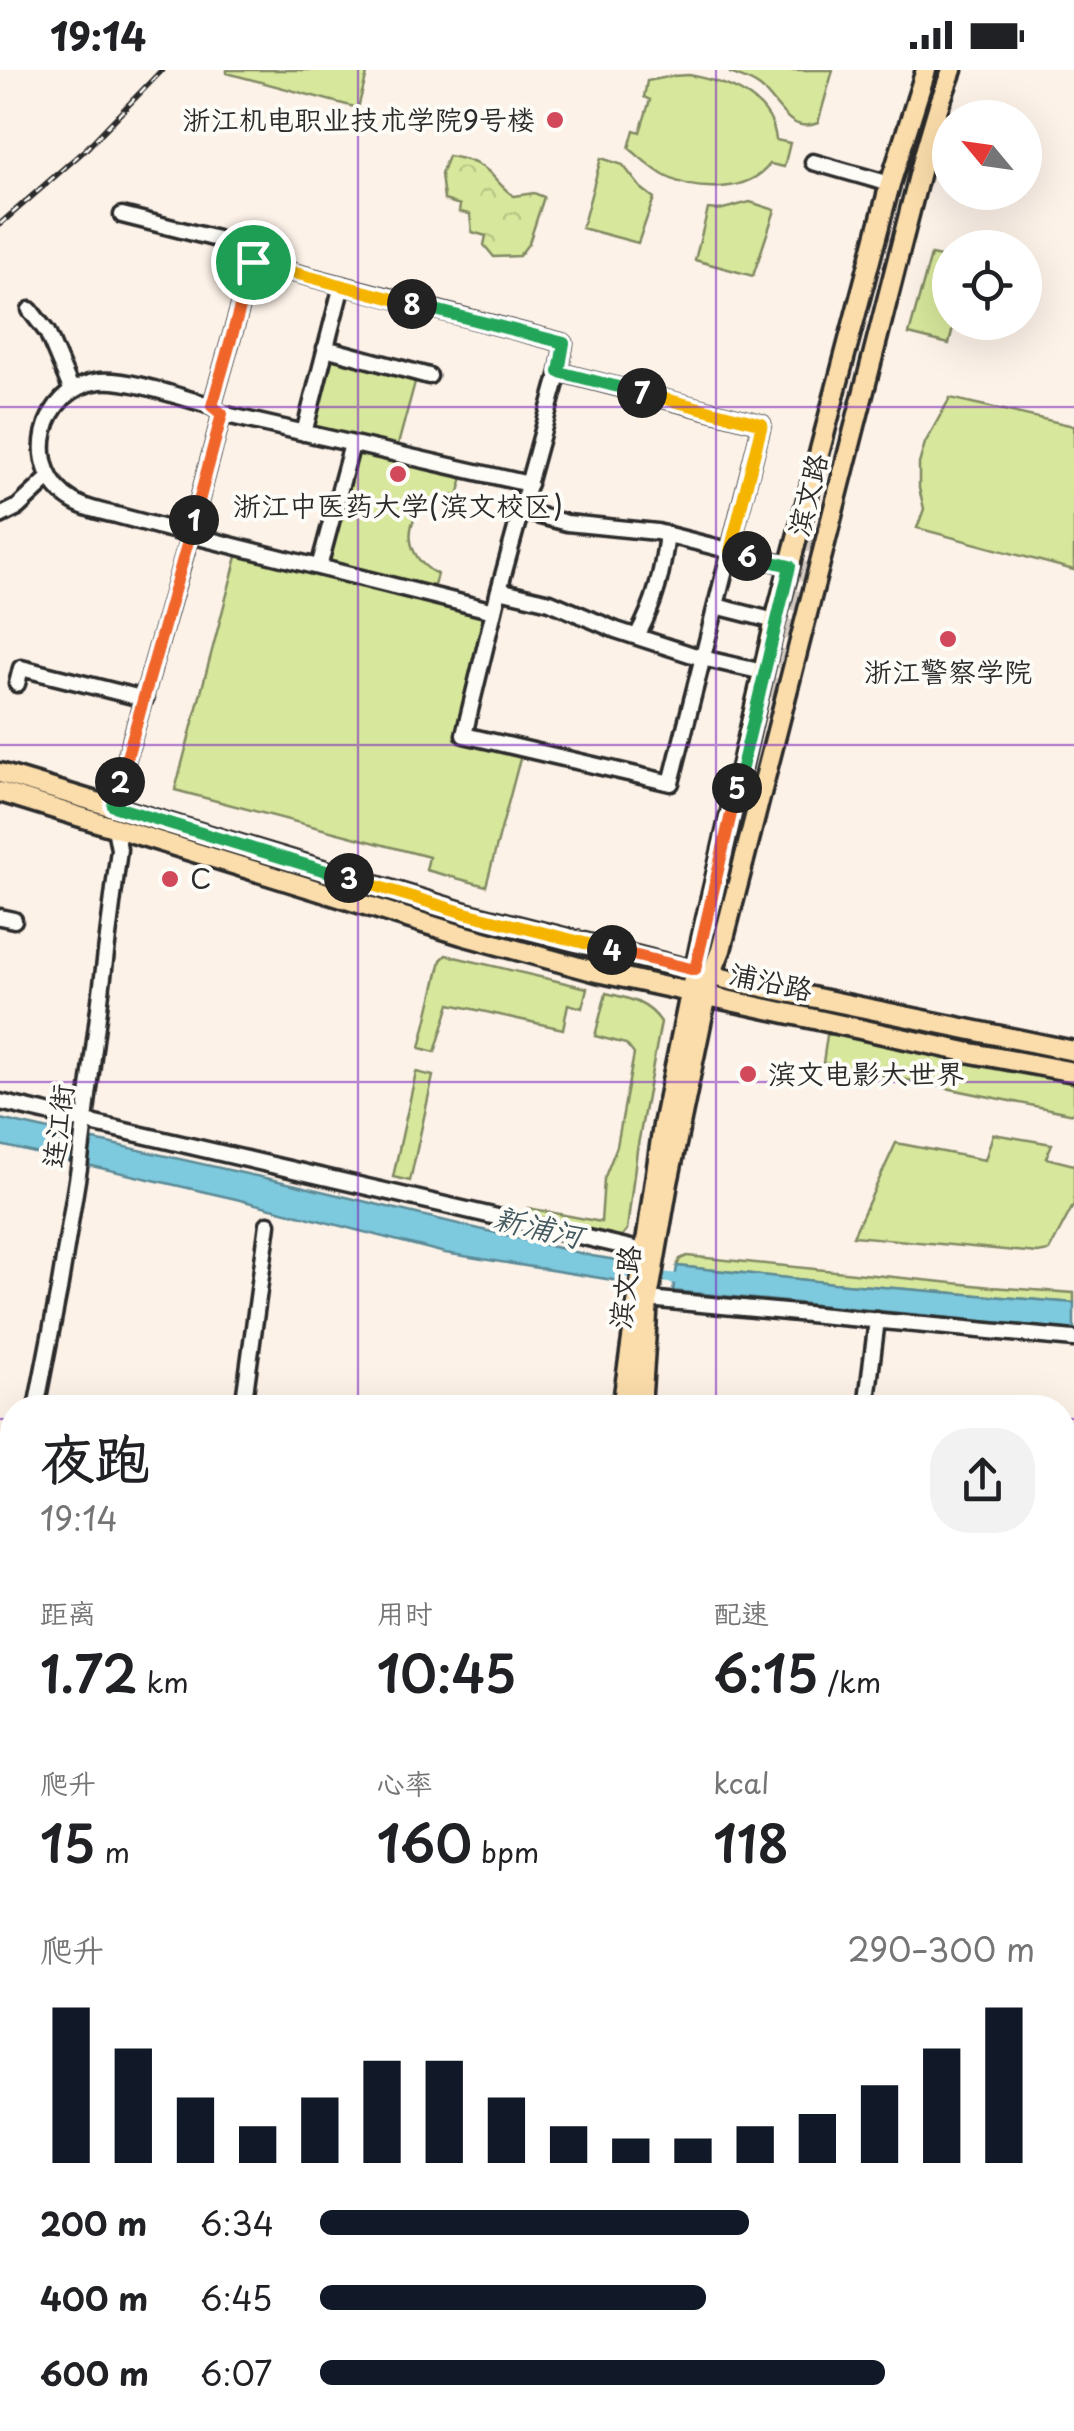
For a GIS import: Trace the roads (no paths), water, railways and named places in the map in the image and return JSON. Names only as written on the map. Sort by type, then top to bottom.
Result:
[{"type":"main road","name":"滨文路","points":[[641,1395],[648,1246],[764,672],[890,184],[926,70]]},
{"type":"main road","name":"滨文路","points":[[703,973],[721,950],[921,167],[952,70]]},
{"type":"main road","name":"浦沿路","points":[[0,772],[465,913],[703,973],[1074,1050]]},
{"type":"main road","name":"浦沿路","points":[[0,792],[462,936],[597,972],[1074,1072]]},
{"type":"main road","name":"滨文路","points":[[624,1395],[643,1298]]},
{"type":"street","points":[[812,162],[890,184]]},
{"type":"street","points":[[113,806],[190,535],[253,262],[248,250],[233,243],[122,215]]},
{"type":"street","points":[[253,262],[564,343],[464,735],[670,783],[762,424],[559,372]]},
{"type":"street","points":[[304,433],[342,285]]},
{"type":"street","points":[[30,310],[47,332],[72,391]]},
{"type":"street","points":[[325,348],[429,376]]},
{"type":"street","points":[[494,611],[81,505],[64,495],[50,476],[42,453],[45,425],[54,408],[72,391],[94,382],[114,381],[304,433],[529,484]]},
{"type":"street","points":[[319,567],[352,444]]},
{"type":"street","points":[[0,516],[18,507],[50,476]]},
{"type":"street","points":[[521,510],[567,523],[667,534],[790,566]]},
{"type":"street","points":[[637,636],[660,586],[667,534]]},
{"type":"street","points":[[499,590],[550,602],[616,630],[702,658],[764,672]]},
{"type":"street","points":[[716,606],[776,621]]},
{"type":"street","points":[[17,684],[21,668],[145,699]]},
{"type":"street","name":"连江街","points":[[39,1395],[84,1124],[119,849],[114,828]]},
{"type":"street","points":[[119,849],[136,834]]},
{"type":"street","points":[[0,1102],[84,1124],[648,1246]]},
{"type":"street","points":[[245,1395],[268,1224]]},
{"type":"street","points":[[643,1298],[1074,1339]]},
{"type":"street","points":[[867,1395],[876,1320]]},
{"type":"water","points":[[0,1119],[623,1261],[619,1281],[445,1253],[236,1199],[0,1145]]},
{"type":"water","points":[[677,1266],[1074,1303],[1074,1330],[673,1291]]},
{"type":"waterway","name":"新浦河","points":[[607,1270],[685,1280]]},
{"type":"tunnel","points":[[766,696],[809,525]]},
{"type":"railway","points":[[0,224],[86,149],[162,70]]},
{"type":"place","name":"浙江机电职业技术学院9号楼","points":[[555,120]]},
{"type":"place","name":"浙江中医药大学(滨文校区)","points":[[398,474]]},
{"type":"place","name":"浙江警察学院","points":[[948,639]]},
{"type":"place","name":"C","points":[[170,879]]},
{"type":"place","name":"滨文电影大世界","points":[[748,1074]]}]
